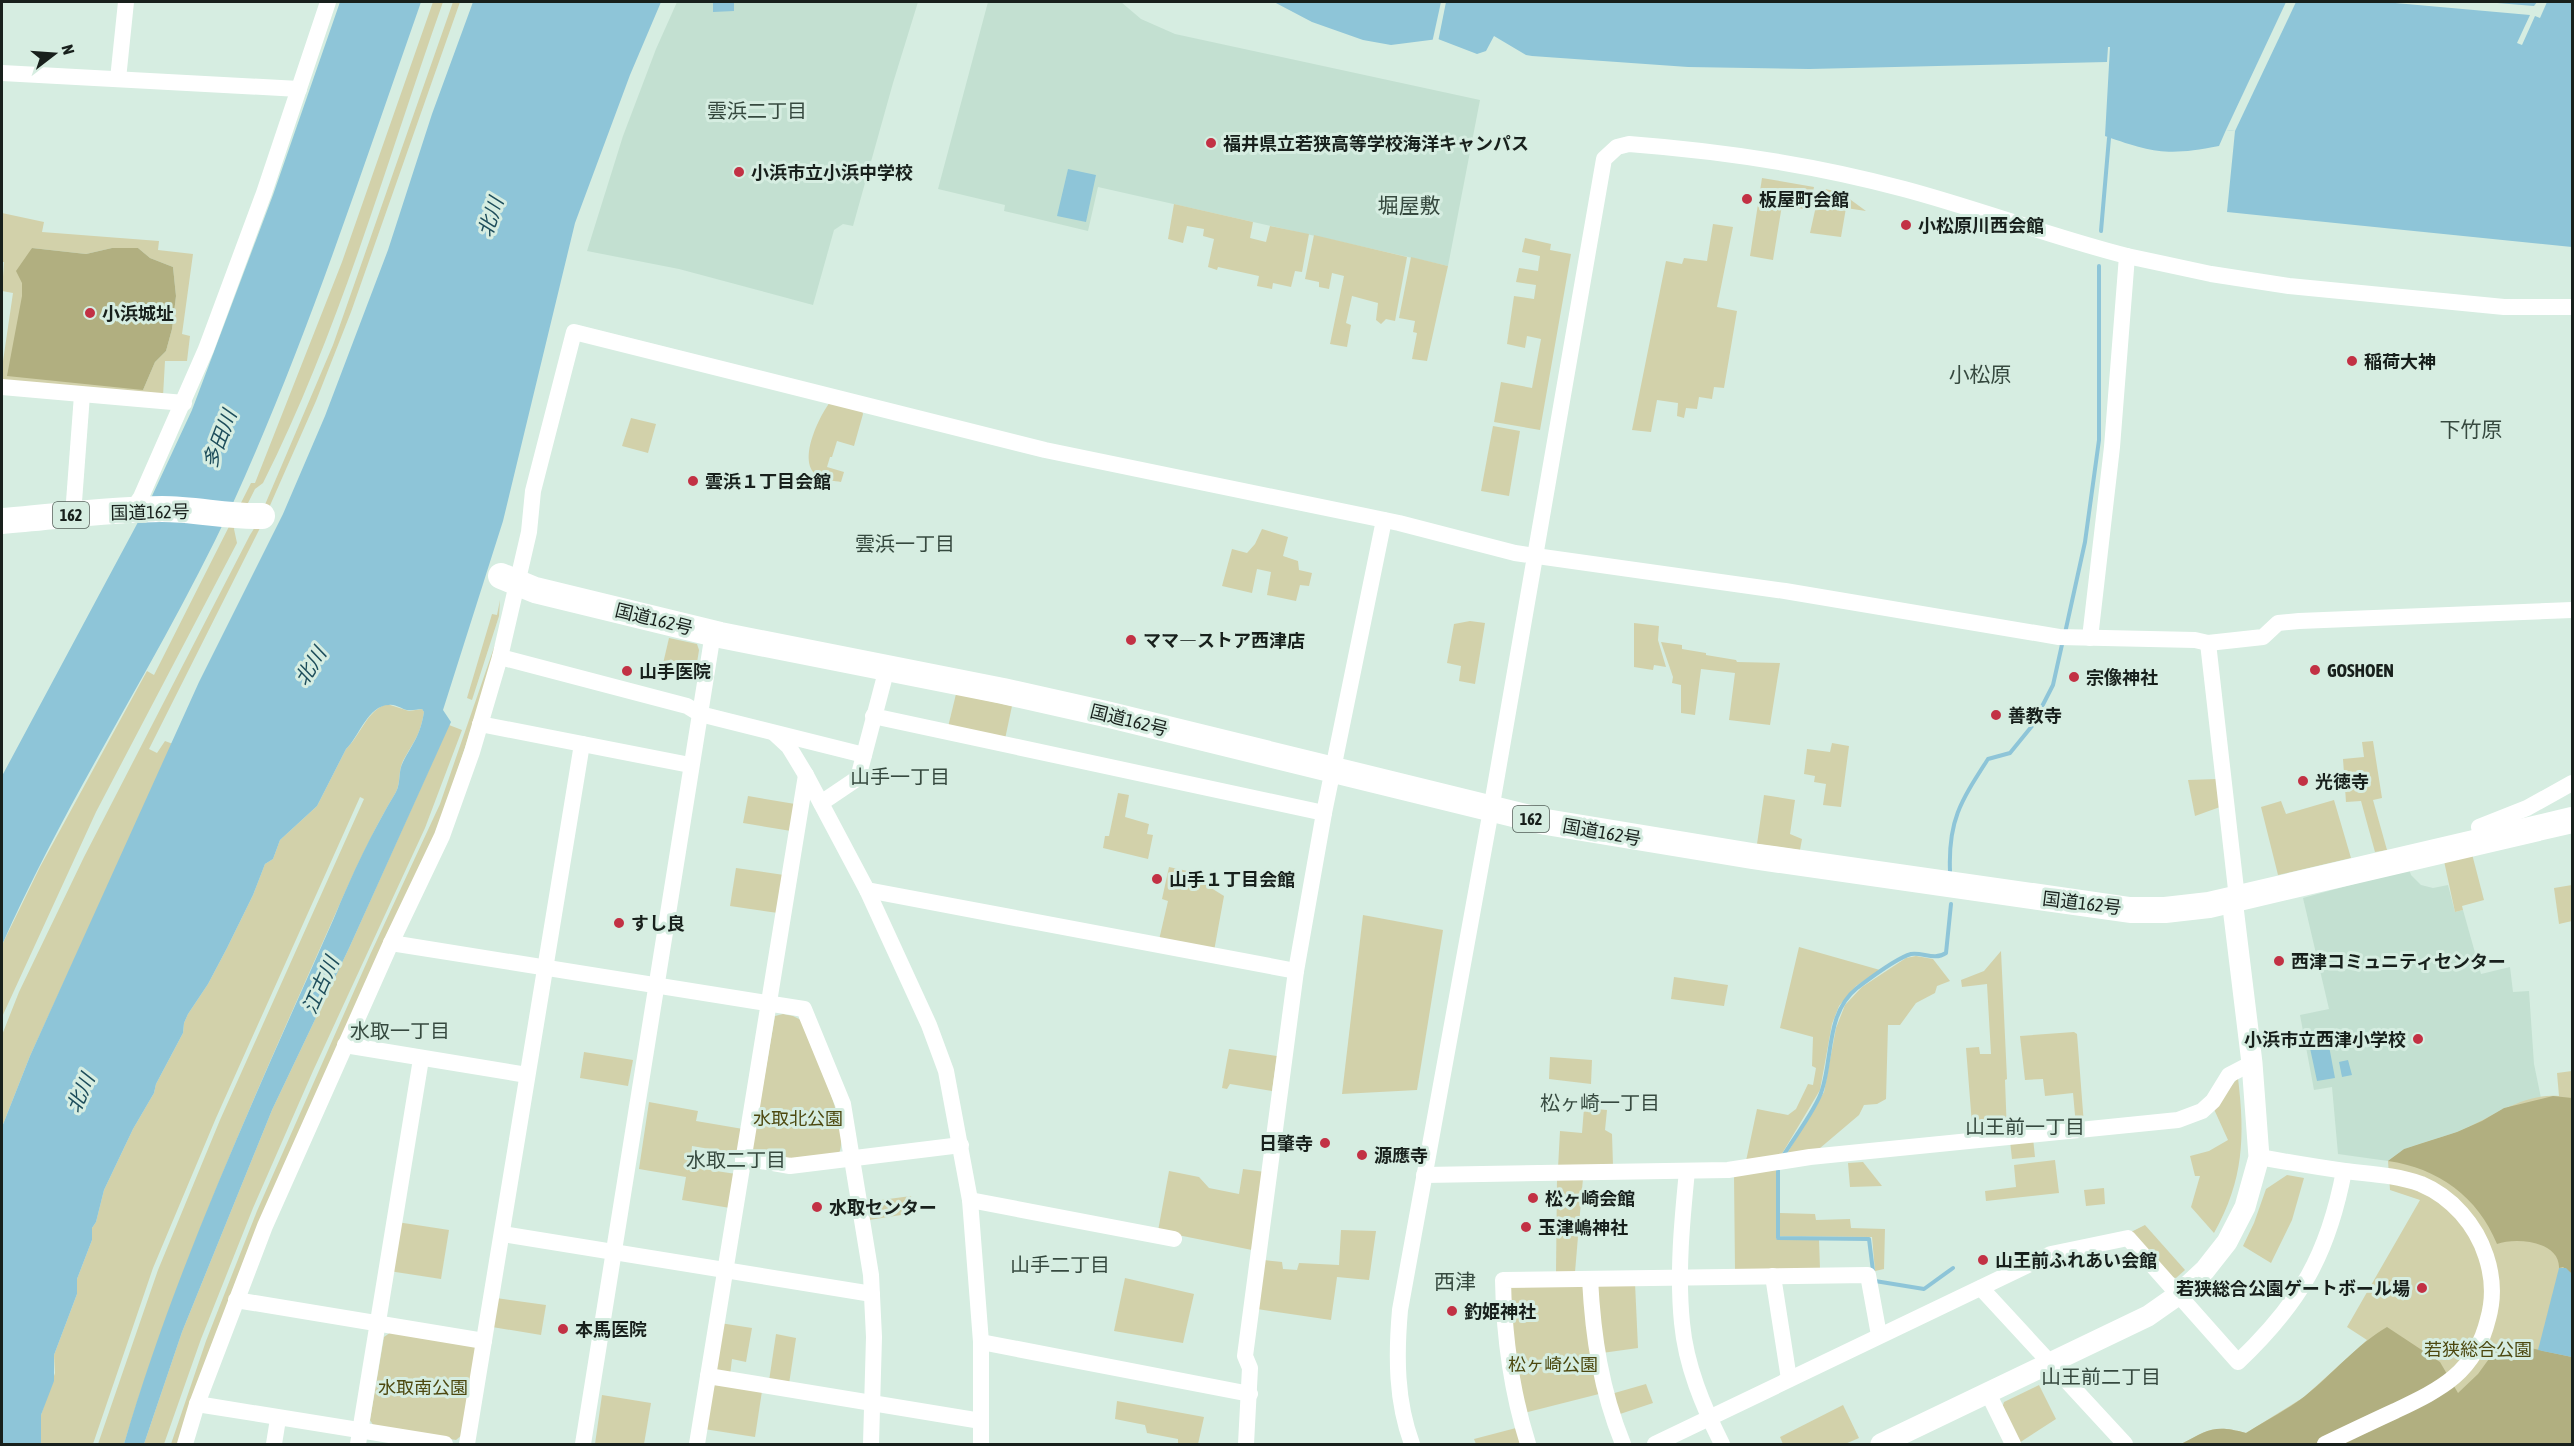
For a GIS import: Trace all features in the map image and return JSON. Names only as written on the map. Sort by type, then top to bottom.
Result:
[{"type":"highway","name":"国道162号","points":[[2,521],[136,510],[196,511],[250,517]]},
{"type":"highway","name":"国道162号","points":[[509,579],[535,590],[713,633],[1110,715],[1546,822],[1706,849],[2119,908],[2189,908],[2572,820]]},
{"type":"main road","points":[[1881,1444],[2148,1316],[2178,1295],[2205,1270],[2227,1242],[2246,1207],[2259,1157],[2235,899]]},
{"type":"street","points":[[118,79],[126,2]]},
{"type":"street","points":[[136,510],[184,403],[243,249],[328,2]]},
{"type":"street","points":[[2,73],[299,89]]},
{"type":"street","points":[[1412,1444],[1402,1409],[1397,1345],[1400,1310],[1491,810],[1601,168],[1607,155],[1617,147],[1635,144],[1834,172],[1904,189],[2074,242],[2211,274],[2289,286],[2493,306],[2572,307]]},
{"type":"street","points":[[2090,638],[2112,447],[2127,256]]},
{"type":"street","points":[[185,1444],[197,1404],[265,1226],[391,943],[442,836],[500,657],[509,579],[529,532],[533,491],[574,332],[1045,450],[1384,520],[1490,548],[1785,591],[2064,637],[2184,640],[2208,643],[2263,637],[2278,623],[2299,621],[2572,610]]},
{"type":"street","points":[[2,387],[184,403]]},
{"type":"street","points":[[73,515],[82,395]]},
{"type":"street","points":[[1246,1444],[1251,1368],[1245,1356],[1296,971],[1332,771],[1384,520]]},
{"type":"street","points":[[583,1444],[690,765],[713,633]]},
{"type":"street","points":[[2208,643],[2235,899]]},
{"type":"street","points":[[500,657],[687,706],[700,714],[864,755]]},
{"type":"street","points":[[822,803],[858,778],[886,668]]},
{"type":"street","points":[[873,716],[1324,813]]},
{"type":"street","points":[[480,724],[690,765]]},
{"type":"street","points":[[775,734],[789,747],[806,775],[867,890],[929,1025],[946,1071],[970,1200],[981,1342],[981,1444]]},
{"type":"street","points":[[467,1444],[582,744]]},
{"type":"street","points":[[697,1444],[806,775]]},
{"type":"street","points":[[2482,840],[2479,827],[2527,808],[2572,783]]},
{"type":"street","points":[[867,890],[1296,971]]},
{"type":"street","points":[[391,943],[804,1009],[843,1104],[872,1294],[874,1404],[871,1444]]},
{"type":"street","points":[[345,1045],[527,1076]]},
{"type":"street","points":[[359,1438],[421,1059]]},
{"type":"street","points":[[1424,1175],[1728,1170],[1810,1157],[2178,1120],[2202,1111],[2213,1101],[2229,1075],[2252,1063]]},
{"type":"street","points":[[743,1158],[790,1166],[961,1145]]},
{"type":"street","points":[[2259,1157],[2344,1171],[2394,1176],[2444,1196],[2472,1227],[2482,1244],[2492,1281],[2490,1313],[2480,1344],[2456,1376],[2426,1396],[2325,1444]]},
{"type":"street","points":[[1688,1171],[1682,1224],[1680,1278],[1682,1323],[1694,1381],[1722,1444]]},
{"type":"street","points":[[1654,1444],[2051,1254],[2128,1238],[2238,1362],[2266,1335],[2289,1308],[2308,1278],[2325,1244],[2337,1209],[2344,1171]]},
{"type":"street","points":[[970,1200],[1174,1239]]},
{"type":"street","points":[[503,1234],[872,1294]]},
{"type":"street","points":[[1528,1444],[1508,1364],[1503,1280],[1868,1275],[1879,1335]]},
{"type":"street","points":[[1773,1276],[1789,1379]]},
{"type":"street","points":[[1590,1279],[1597,1358],[1604,1393],[1623,1444]]},
{"type":"street","points":[[1980,1288],[2125,1444]]},
{"type":"street","points":[[236,1300],[484,1341]]},
{"type":"street","points":[[981,1342],[1250,1394]]},
{"type":"street","points":[[708,1376],[981,1421]]},
{"type":"street","points":[[1989,1393],[2013,1444]]},
{"type":"street","points":[[197,1404],[278,1419],[359,1438],[445,1444]]},
{"type":"street","points":[[273,1444],[278,1419]]},
{"type":"shaded area","name":"小浜市立小浜中学校","points":[[677,2],[918,2],[853,226],[843,224],[834,230],[813,305],[679,269],[587,251],[623,136],[656,49]]},
{"type":"shaded area","name":"福井県立若狭高等学校海洋キャンパス","points":[[988,2],[1121,2],[1141,19],[1175,34],[1480,100],[1448,266],[1098,187],[1088,231],[1004,211],[1005,205],[938,189]]},
{"type":"shaded area","points":[[32,248],[86,254],[112,248],[138,248],[150,258],[173,267],[176,296],[172,329],[166,351],[155,362],[143,390],[7,376],[22,296],[22,283],[16,271]]},
{"type":"shaded area","name":"小浜市立西津小学校","points":[[2409,869],[2411,875],[2421,885],[2433,888],[2448,885],[2455,912],[2463,910],[2481,974],[2510,967],[2513,992],[2529,991],[2534,1064],[2541,1098],[2504,1108],[2457,1132],[2404,1149],[2388,1161],[2338,1154],[2332,1087],[2314,1090],[2300,1015],[2329,1009],[2303,898]]},
{"type":"shaded area","points":[[2553,1096],[2572,1098],[2572,1274],[2563,1267],[2559,1268],[2552,1252],[2536,1243],[2515,1241],[2497,1244],[2479,1212],[2454,1188],[2423,1170],[2388,1161],[2404,1149],[2457,1132],[2504,1108]]},
{"type":"shaded area","points":[[2387,1327],[2440,1362],[2458,1393],[2478,1374],[2499,1345],[2516,1345],[2572,1357],[2572,1444],[2181,1444],[2212,1430],[2226,1429],[2246,1433],[2305,1396],[2365,1342]]},
{"type":"green space","points":[[433,2],[443,2],[339,306],[291,425],[263,483],[255,489],[248,503],[243,504],[234,529],[237,543],[96,812],[2,1017],[2,945],[40,867],[147,671],[154,675],[251,483],[255,483],[342,262]]},
{"type":"green space","points":[[453,2],[460,2],[351,312],[316,401],[268,510],[264,507],[333,345]]},
{"type":"green space","points":[[1762,178],[1814,187],[1809,210],[1782,205],[1773,260],[1750,256]]},
{"type":"green space","points":[[1820,188],[1840,192],[1866,211],[1846,208],[1841,237],[1810,233]]},
{"type":"green space","points":[[1174,204],[1253,222],[1250,238],[1266,242],[1270,226],[1309,234],[1302,272],[1295,271],[1291,287],[1273,283],[1272,289],[1257,286],[1259,276],[1208,267],[1214,239],[1203,236],[1204,229],[1187,226],[1183,243],[1168,239]]},
{"type":"green space","points":[[2,213],[44,222],[42,232],[159,241],[158,250],[193,254],[182,334],[190,336],[187,361],[165,361],[163,396],[2,382],[13,293],[2,291],[4,262],[2,262]],"holes":[[[32,248],[86,254],[112,248],[138,248],[150,258],[173,267],[176,296],[172,329],[166,351],[155,362],[143,390],[22,296],[22,283]]]},
{"type":"green space","points":[[1713,224],[1733,227],[1717,307],[1737,311],[1724,388],[1714,387],[1712,399],[1699,397],[1697,409],[1686,408],[1684,418],[1677,416],[1678,403],[1657,400],[1651,432],[1632,430],[1666,261],[1682,264],[1684,258],[1707,261]]},
{"type":"green space","points":[[1314,235],[1407,257],[1395,321],[1386,319],[1381,324],[1376,320],[1378,303],[1352,296],[1346,323],[1351,325],[1347,347],[1330,344],[1344,276],[1332,273],[1329,289],[1319,287],[1319,282],[1305,279]]},
{"type":"green space","points":[[1525,238],[1551,244],[1550,250],[1571,254],[1540,430],[1494,422],[1501,382],[1532,388],[1541,339],[1527,336],[1525,348],[1507,344],[1514,296],[1534,299],[1536,285],[1516,282],[1519,268],[1538,271],[1540,256],[1522,252]]},
{"type":"green space","points":[[1411,257],[1448,266],[1427,361],[1412,359],[1417,333],[1413,332],[1415,321],[1399,318]]},
{"type":"green space","points":[[830,402],[862,410],[863,414],[854,446],[837,441],[832,457],[830,457],[827,467],[844,472],[841,482],[818,476],[812,470],[809,461],[812,440],[820,418]]},
{"type":"green space","points":[[631,418],[656,424],[648,453],[622,446]]},
{"type":"green space","points":[[1493,426],[1520,431],[1509,496],[1481,491]]},
{"type":"green space","points":[[262,524],[149,749],[157,753],[165,741],[173,744],[30,1056],[2,1127],[2,1035],[19,992],[84,857],[250,535],[255,527]]},
{"type":"green space","points":[[1262,529],[1288,537],[1283,556],[1298,561],[1299,570],[1312,573],[1309,586],[1300,585],[1296,601],[1267,595],[1271,572],[1257,569],[1252,593],[1222,586],[1232,549],[1247,553],[1255,544]]},
{"type":"green space","points":[[500,600],[499,616],[472,700],[467,698],[492,614],[497,615]]},
{"type":"green space","points":[[1470,621],[1485,623],[1475,684],[1459,681],[1461,666],[1447,663],[1454,624]]},
{"type":"green space","points":[[1634,623],[1659,626],[1658,640],[1666,667],[1654,665],[1653,670],[1634,667]]},
{"type":"green space","points":[[499,633],[495,656],[436,836],[180,1444],[171,1444],[206,1341],[257,1211],[370,955],[440,804]]},
{"type":"green space","points":[[669,638],[697,644],[699,650],[695,676],[662,668]]},
{"type":"green space","points":[[1661,642],[1682,645],[1682,649],[1737,662],[1780,663],[1770,725],[1729,720],[1735,673],[1701,669],[1695,715],[1681,713],[1681,685],[1672,683],[1673,677]]},
{"type":"green space","points":[[956,694],[1012,706],[1005,739],[948,727]]},
{"type":"green space","points":[[387,704],[409,711],[422,709],[424,712],[421,727],[401,765],[396,792],[348,885],[276,1047],[194,1243],[124,1444],[98,1444],[158,1270],[220,1120],[364,799],[360,797],[216,1118],[153,1268],[93,1444],[40,1444],[41,1415],[55,1373],[54,1355],[77,1294],[77,1279],[92,1240],[92,1228],[96,1222],[104,1190],[183,1033],[188,1014],[208,984],[227,948],[253,895],[265,864],[273,859],[280,840],[317,806],[346,749],[374,712]]},
{"type":"green space","points":[[449,725],[462,730],[425,828],[313,1071],[253,1208],[201,1339],[164,1444],[144,1444],[182,1332],[272,1110],[350,946]]},
{"type":"green space","points":[[2373,741],[2382,798],[2373,800],[2387,850],[2375,852],[2361,801],[2346,802],[2343,759],[2364,757],[2362,742]]},
{"type":"green space","points":[[1832,743],[1849,746],[1841,807],[1823,805],[1826,784],[1814,782],[1815,776],[1804,774],[1807,749],[1830,752]]},
{"type":"green space","points":[[2217,779],[2220,807],[2195,816],[2188,780]]},
{"type":"green space","points":[[1118,793],[1129,795],[1125,817],[1149,824],[1147,834],[1153,835],[1148,859],[1103,848],[1105,836],[1109,836]]},
{"type":"green space","points":[[1764,795],[1795,800],[1790,834],[1802,839],[1800,850],[1757,844]]},
{"type":"green space","points":[[748,796],[795,804],[791,831],[743,823]]},
{"type":"green space","points":[[2334,800],[2351,858],[2278,875],[2261,807],[2281,801],[2286,814]]},
{"type":"green space","points":[[2472,854],[2484,900],[2462,906],[2463,910],[2455,912],[2444,861]]},
{"type":"green space","points":[[1169,867],[1197,873],[1200,881],[1224,896],[1214,951],[1159,940],[1168,901],[1162,899]]},
{"type":"green space","points":[[736,868],[784,875],[778,913],[730,906]]},
{"type":"green space","points":[[2572,885],[2572,921],[2559,924],[2554,888]]},
{"type":"green space","points":[[1363,915],[1443,930],[1417,1090],[1342,1094]]},
{"type":"green space","points":[[1799,947],[1880,970],[1856,986],[1839,1006],[1832,1024],[1820,1090],[1780,1157],[1746,1161],[1757,1109],[1788,1115],[1796,1109],[1808,1084],[1813,1085],[1816,1068],[1812,1066],[1813,1037],[1780,1028]]},
{"type":"green space","points":[[2001,951],[2007,1079],[2005,1080],[2007,1134],[1973,1137],[1966,1048],[1979,1047],[1980,1054],[1991,1054],[1987,984],[1962,987],[1961,980],[1984,971]]},
{"type":"green space","points":[[1916,956],[1933,959],[1950,981],[1937,986],[1935,993],[1916,1003],[1900,1025],[1888,1025],[1886,1099],[1877,1104],[1864,1105],[1859,1115],[1813,1154],[1785,1157],[1824,1092],[1836,1028],[1845,1005],[1862,987],[1906,958]]},
{"type":"green space","points":[[1674,977],[1728,985],[1724,1006],[1671,999]]},
{"type":"green space","name":"水取北公園","points":[[783,1014],[801,1020],[821,1068],[836,1109],[840,1128],[841,1143],[838,1155],[790,1160],[755,1154],[752,1149],[775,1016]]},
{"type":"green space","points":[[2074,1032],[2077,1034],[2084,1125],[2076,1126],[2073,1093],[2045,1096],[2043,1079],[2025,1080],[2020,1036]]},
{"type":"green space","points":[[1229,1049],[1277,1056],[1272,1091],[1230,1084],[1227,1089],[1222,1088]]},
{"type":"green space","points":[[584,1052],[633,1060],[628,1086],[580,1078]]},
{"type":"green space","points":[[1550,1057],[1592,1060],[1591,1084],[1549,1079]]},
{"type":"green space","name":"若狭総合公園","points":[[2572,1071],[2572,1444],[2181,1444],[2212,1430],[2226,1429],[2246,1433],[2304,1397],[2367,1340],[2347,1327],[2420,1200],[2390,1190],[2388,1161],[2406,1150],[2460,1131],[2520,1102],[2546,1096],[2559,1096],[2557,1073]]},
{"type":"green space","points":[[2238,1078],[2241,1119],[2240,1157],[2231,1195],[2214,1233],[2191,1207],[2200,1176],[2195,1176],[2190,1156],[2209,1151],[2228,1140],[2213,1107]]},
{"type":"green space","points":[[649,1102],[698,1111],[696,1121],[743,1129],[739,1154],[692,1146],[690,1167],[736,1174],[730,1208],[682,1200],[686,1177],[639,1169]]},
{"type":"green space","points":[[1584,1108],[1607,1110],[1605,1130],[1612,1134],[1613,1166],[1558,1168],[1560,1131],[1582,1133]]},
{"type":"green space","points":[[2033,1138],[2035,1157],[2012,1159],[2010,1141]]},
{"type":"green space","points":[[2055,1160],[2059,1193],[1986,1201],[1985,1191],[2016,1187],[2014,1165]]},
{"type":"green space","points":[[1863,1162],[1882,1186],[1850,1187],[1848,1163]]},
{"type":"green space","points":[[1243,1169],[1265,1172],[1257,1251],[1158,1231],[1169,1171],[1199,1177],[1209,1188],[1239,1194]]},
{"type":"green space","points":[[1776,1169],[1776,1239],[1819,1240],[1820,1269],[1735,1270],[1734,1175]]},
{"type":"green space","points":[[2287,1175],[2304,1178],[2292,1220],[2271,1263],[2243,1246],[2266,1189]]},
{"type":"green space","points":[[1583,1178],[1575,1272],[1556,1272],[1557,1180]]},
{"type":"green space","points":[[2104,1188],[2105,1204],[2086,1206],[2084,1190]]},
{"type":"green space","points":[[911,1196],[914,1213],[869,1220],[866,1202]]},
{"type":"green space","points":[[1780,1213],[1815,1214],[1816,1220],[1850,1219],[1851,1228],[1885,1229],[1884,1269],[1875,1271],[1872,1237],[1780,1236]]},
{"type":"green space","points":[[397,1222],[449,1230],[441,1279],[389,1271]]},
{"type":"green space","points":[[2145,1225],[2185,1270],[2176,1278],[2170,1277],[2131,1232]]},
{"type":"green space","points":[[1341,1230],[1376,1231],[1369,1280],[1337,1277],[1331,1320],[1257,1309],[1264,1260],[1282,1262],[1283,1269],[1297,1270],[1299,1263],[1339,1265]]},
{"type":"green space","points":[[1125,1278],[1194,1294],[1183,1343],[1114,1331]]},
{"type":"green space","points":[[1635,1283],[1638,1348],[1602,1353],[1597,1288],[1601,1284]]},
{"type":"green space","name":"松ヶ崎公園","points":[[1581,1284],[1586,1288],[1599,1394],[1524,1413],[1519,1392],[1509,1289],[1513,1285]]},
{"type":"green space","points":[[496,1298],[546,1305],[541,1335],[492,1327]]},
{"type":"green space","points":[[720,1323],[752,1328],[746,1362],[732,1359],[730,1375],[720,1373],[714,1366]]},
{"type":"green space","name":"水取南公園","points":[[391,1332],[473,1345],[478,1350],[463,1434],[456,1440],[375,1428],[370,1420],[384,1337]]},
{"type":"green space","points":[[776,1334],[796,1338],[789,1384],[769,1381]]},
{"type":"green space","points":[[715,1383],[762,1391],[755,1437],[704,1429]]},
{"type":"green space","points":[[1646,1384],[1653,1403],[1617,1415],[1611,1394]]},
{"type":"green space","points":[[2039,1385],[2056,1419],[2019,1443],[2002,1408],[2004,1402]]},
{"type":"green space","points":[[602,1395],[651,1403],[644,1444],[595,1444]]},
{"type":"green space","points":[[1117,1401],[1204,1417],[1198,1444],[1178,1444],[1178,1439],[1147,1433],[1145,1425],[1115,1419]]},
{"type":"green space","points":[[1843,1405],[1859,1438],[1845,1444],[1783,1444],[1780,1437]]},
{"type":"green space","points":[[1516,1428],[1521,1444],[1476,1444],[1474,1439]]},
{"type":"water","name":"多田川","points":[[340,2],[421,2],[309,317],[260,442],[233,503],[177,614],[57,833],[2,945],[2,776],[152,496],[192,410],[273,195]]},
{"type":"water","points":[[473,2],[661,2],[630,75],[575,223],[503,521],[443,710],[451,722],[350,946],[272,1110],[182,1332],[144,1444],[124,1444],[168,1310],[220,1178],[355,869],[396,792],[401,765],[421,727],[424,712],[422,709],[409,710],[389,705],[375,710],[346,749],[317,806],[280,840],[273,859],[265,864],[253,895],[227,948],[208,984],[188,1014],[183,1033],[104,1190],[96,1222],[92,1228],[92,1240],[77,1279],[77,1294],[54,1355],[54,1381],[41,1415],[41,1444],[2,1444],[2,1127],[30,1056],[199,682],[283,514],[325,416],[388,250],[432,114]]},
{"type":"water","points":[[713,2],[734,2],[734,11],[713,12]]},
{"type":"water","points":[[1274,2],[2572,2],[2572,247],[2227,212],[2235,131],[2226,130],[2219,146],[2173,152],[2136,146],[2105,136],[2110,47],[2108,47],[2107,62],[1809,69],[1688,67],[1532,56],[1526,55],[1494,36],[1486,51],[1477,54],[1438,39],[1391,45],[1363,40],[1312,22]]},
{"type":"water","points":[[1068,169],[1096,175],[1086,222],[1057,216]]},
{"type":"water","points":[[2326,1030],[2335,1078],[2317,1081],[2307,1034]]},
{"type":"water","points":[[2348,1060],[2352,1075],[2342,1077],[2339,1062]]},
{"type":"water","points":[[2559,1268],[2566,1268],[2572,1274],[2572,1357],[2538,1350]]},
{"type":"pier","points":[[1441,2],[1446,2],[1438,42],[1432,43]]},
{"type":"pier","points":[[2286,2],[2296,2],[2235,131],[2226,130]]},
{"type":"pier","points":[[2384,2],[2485,2],[2534,6],[2537,2],[2547,2],[2540,18],[2535,16],[2522,45],[2517,43],[2530,15]]},
{"type":"waterway","points":[[2101,231],[2109,138]]},
{"type":"waterway","points":[[2065,633],[2085,542],[2099,440],[2099,266]]},
{"type":"waterway","points":[[1950,871],[1951,838],[1964,799],[1988,759],[2010,753],[2032,726],[2053,685],[2063,640]]},
{"type":"waterway","points":[[1783,1156],[1810,1114],[1822,1090],[1835,1022],[1847,998],[1875,974],[1905,956],[1911,954],[1937,956],[1946,953],[1951,904]]},
{"type":"waterway","points":[[1778,1169],[1778,1238],[1869,1239],[1873,1271]]},
{"type":"waterway","points":[[1875,1281],[1924,1289],[1953,1268]]},
{"type":"place","name":"福井県立若狭高等学校海洋キャンパス","points":[[1211,143]]},
{"type":"place","name":"小浜市立小浜中学校","points":[[739,172]]},
{"type":"place","name":"板屋町会館","points":[[1747,199]]},
{"type":"place","name":"小松原川西会館","points":[[1906,225]]},
{"type":"place","name":"小浜城址","points":[[90,313]]},
{"type":"place","name":"稲荷大神","points":[[2352,361]]},
{"type":"place","name":"雲浜１丁目会館","points":[[693,481]]},
{"type":"place","name":"ママ―ストア西津店","points":[[1131,640]]},
{"type":"place","name":"GOSHOEN","points":[[2315,670]]},
{"type":"place","name":"山手医院","points":[[627,671]]},
{"type":"place","name":"宗像神社","points":[[2074,677]]},
{"type":"place","name":"善教寺","points":[[1996,715]]},
{"type":"place","name":"光徳寺","points":[[2303,781]]},
{"type":"place","name":"山手１丁目会館","points":[[1157,879]]},
{"type":"place","name":"すし良","points":[[619,923]]},
{"type":"place","name":"西津コミュニティセンター","points":[[2279,961]]},
{"type":"place","name":"小浜市立西津小学校","points":[[2418,1039]]},
{"type":"place","name":"日肇寺","points":[[1325,1143]]},
{"type":"place","name":"源應寺","points":[[1362,1155]]},
{"type":"place","name":"松ヶ崎会館","points":[[1533,1198]]},
{"type":"place","name":"水取センター","points":[[817,1207]]},
{"type":"place","name":"玉津嶋神社","points":[[1526,1227]]},
{"type":"place","name":"山王前ふれあい会館","points":[[1983,1260]]},
{"type":"place","name":"若狭総合公園ゲートボール場","points":[[2422,1288]]},
{"type":"place","name":"釣姫神社","points":[[1452,1311]]},
{"type":"place","name":"本馬医院","points":[[563,1329]]},
{"type":"district","name":"雲浜二丁目","points":[[757,110]]},
{"type":"district","name":"堀屋敷","points":[[1409,205]]},
{"type":"district","name":"小松原","points":[[1980,374]]},
{"type":"district","name":"下竹原","points":[[2471,429]]},
{"type":"district","name":"雲浜一丁目","points":[[905,543]]},
{"type":"district","name":"山手一丁目","points":[[900,776]]},
{"type":"district","name":"水取一丁目","points":[[400,1030]]},
{"type":"district","name":"松ヶ崎一丁目","points":[[1600,1102]]},
{"type":"district","name":"山王前一丁目","points":[[2025,1126]]},
{"type":"district","name":"水取二丁目","points":[[736,1159]]},
{"type":"district","name":"山手二丁目","points":[[1060,1264]]},
{"type":"district","name":"西津","points":[[1455,1281]]},
{"type":"district","name":"山王前二丁目","points":[[2101,1376]]},
{"type":"water label","name":"北川","points":[[490,217]]},
{"type":"water label","name":"北川","points":[[310,666]]},
{"type":"water label","name":"江古川","points":[[320,985]]},
{"type":"water label","name":"北川","points":[[80,1093]]}]
